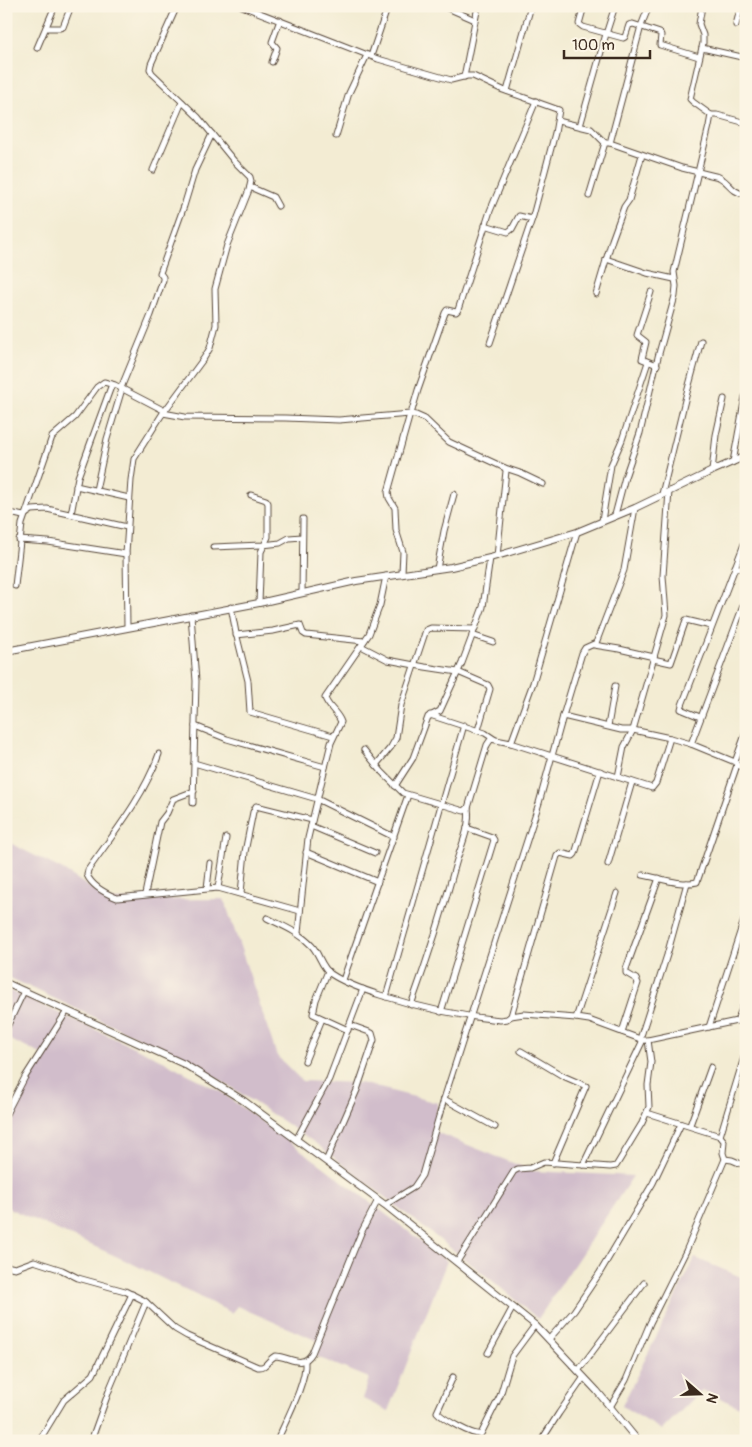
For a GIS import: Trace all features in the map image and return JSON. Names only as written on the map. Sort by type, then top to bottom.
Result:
[{"type":"street","points":[[37,48],[55,6]]},
{"type":"street","points":[[46,28],[63,27],[71,6]]},
{"type":"street","points":[[127,627],[127,527],[134,459],[164,412],[210,348],[216,324],[215,289],[229,240],[251,182],[250,177],[234,161],[198,117],[150,69],[177,6]]},
{"type":"street","points":[[242,6],[369,55],[442,78],[457,80],[473,76],[507,91],[558,109],[560,112],[558,121],[532,219],[490,343]]},
{"type":"street","points":[[336,136],[349,92],[369,55],[388,6]]},
{"type":"street","points":[[443,6],[475,20]]},
{"type":"street","points":[[464,77],[478,6]]},
{"type":"street","points":[[507,91],[531,6]]},
{"type":"street","points":[[584,6],[579,25],[624,38],[630,24],[641,26],[661,34],[660,46],[699,57]]},
{"type":"street","points":[[580,126],[606,34],[616,6]]},
{"type":"street","points":[[589,196],[607,143],[641,26],[649,6]]},
{"type":"street","points":[[702,6],[699,24],[703,38],[702,48],[690,99],[710,115],[717,115],[745,123],[746,115]]},
{"type":"street","points":[[736,25],[741,6]]},
{"type":"street","points":[[272,62],[277,48],[272,42],[280,20]]},
{"type":"street","points":[[702,48],[746,58]]},
{"type":"street","points":[[402,573],[403,552],[396,530],[395,508],[388,492],[410,414],[445,313],[447,310],[456,312],[458,310],[485,225],[536,101]]},
{"type":"street","points":[[153,170],[182,102]]},
{"type":"street","points":[[615,515],[625,477],[640,433],[675,296],[674,272],[699,173],[710,115]]},
{"type":"street","points":[[558,121],[593,130],[607,143],[699,173],[719,177],[734,191],[746,195]]},
{"type":"street","points":[[96,490],[107,439],[121,389],[163,280],[160,273],[184,206],[194,170],[212,134]]},
{"type":"street","points":[[596,294],[622,211],[629,200],[642,155]]},
{"type":"street","points":[[250,187],[273,197],[278,206]]},
{"type":"street","points":[[485,225],[508,232],[512,229],[519,216],[532,219]]},
{"type":"street","points":[[606,259],[647,273],[674,279]]},
{"type":"street","points":[[651,292],[637,335],[646,340],[642,359],[657,364]]},
{"type":"street","points":[[618,777],[624,747],[633,730],[666,615],[663,576],[666,493],[685,400],[701,341]]},
{"type":"street","points":[[602,521],[610,465],[622,440],[648,362]]},
{"type":"street","points":[[14,586],[19,540],[25,515],[52,437],[80,412],[97,387],[104,382],[112,384],[164,412],[186,417],[339,420],[410,414],[420,416],[449,442],[543,484]]},
{"type":"street","points":[[71,514],[76,486],[112,384]]},
{"type":"street","points":[[733,462],[745,397]]},
{"type":"street","points":[[712,470],[716,435],[724,399]]},
{"type":"street","points":[[6,651],[259,603],[356,581],[493,557],[577,532],[635,508],[712,470],[746,456]]},
{"type":"street","points":[[395,786],[413,758],[429,715],[440,711],[458,672],[483,607],[493,557],[505,468]]},
{"type":"street","points":[[76,486],[130,498]]},
{"type":"street","points":[[437,568],[454,494]]},
{"type":"street","points":[[251,495],[266,500],[268,503],[268,537],[261,552],[259,603]]},
{"type":"street","points":[[594,645],[621,580],[635,508]]},
{"type":"street","points":[[6,512],[25,515],[32,510],[39,509],[71,514],[127,527]]},
{"type":"street","points":[[302,519],[302,593]]},
{"type":"street","points":[[511,743],[531,688],[577,532]]},
{"type":"street","points":[[212,547],[263,545],[283,542],[289,538],[302,537]]},
{"type":"street","points":[[19,540],[48,542],[126,554]]},
{"type":"street","points":[[700,717],[683,710],[681,707],[745,542]]},
{"type":"street","points":[[735,567],[746,570]]},
{"type":"street","points":[[298,933],[306,852],[333,736],[341,720],[326,698],[363,644],[380,605],[386,576]]},
{"type":"street","points":[[691,744],[746,598]]},
{"type":"street","points":[[231,607],[248,682],[250,712],[333,736]]},
{"type":"street","points":[[191,615],[196,681],[193,803]]},
{"type":"street","points":[[385,1205],[414,1188],[420,1180],[553,756],[554,743],[582,653],[585,648],[594,645],[619,649],[670,664],[672,663],[686,620],[711,626]]},
{"type":"street","points":[[236,635],[273,631],[298,625],[301,626],[303,633],[306,635],[363,644],[388,660],[458,672],[490,687],[478,730]]},
{"type":"street","points":[[376,765],[394,743],[402,705],[425,632],[428,628],[474,629]]},
{"type":"street","points":[[472,635],[494,642]]},
{"type":"street","points":[[608,726],[615,686]]},
{"type":"street","points":[[429,715],[478,730],[494,739],[649,787],[654,787],[670,738]]},
{"type":"street","points":[[563,716],[621,730],[633,730],[670,738],[691,744],[746,768]]},
{"type":"street","points":[[386,997],[464,725]]},
{"type":"street","points":[[195,726],[227,739],[325,767]]},
{"type":"street","points":[[643,875],[687,883],[695,883],[698,880],[746,732]]},
{"type":"street","points":[[411,1005],[432,945],[467,828],[468,808],[487,745],[489,741],[494,739]]},
{"type":"street","points":[[364,750],[395,786],[408,796],[464,810],[468,808]]},
{"type":"street","points":[[159,754],[150,776],[126,820],[92,865],[87,875],[90,880],[100,888],[120,898],[218,888],[300,911]]},
{"type":"street","points":[[194,763],[317,799],[394,837]]},
{"type":"street","points":[[511,1016],[557,856],[560,853],[573,856],[576,854],[600,771]]},
{"type":"street","points":[[608,864],[632,782]]},
{"type":"street","points":[[145,894],[160,822],[173,800],[194,790]]},
{"type":"street","points":[[344,980],[408,796]]},
{"type":"street","points":[[241,894],[245,852],[253,812],[256,806],[312,823],[375,853]]},
{"type":"street","points":[[441,1012],[494,840],[490,836],[467,828]]},
{"type":"street","points":[[218,888],[226,838]]},
{"type":"street","points":[[306,852],[378,882]]},
{"type":"street","points":[[206,888],[210,863]]},
{"type":"street","points":[[622,1032],[638,983],[626,971],[659,878]]},
{"type":"street","points":[[583,1165],[644,1040],[687,883]]},
{"type":"street","points":[[576,1018],[617,893]]},
{"type":"street","points":[[709,1027],[746,914]]},
{"type":"street","points":[[267,918],[298,933],[313,948],[328,971],[344,980],[386,997],[441,1012],[504,1020],[511,1016],[524,1014],[576,1018],[589,1020],[644,1040],[746,1019]]},
{"type":"street","points":[[326,1161],[357,1090],[374,1040],[372,1033],[349,1028],[312,1014],[328,971]]},
{"type":"street","points":[[6,983],[184,1064],[244,1101],[326,1161],[385,1205],[535,1325],[584,1377],[636,1438],[628,1441]]},
{"type":"street","points":[[296,1140],[329,1079],[363,989]]},
{"type":"street","points":[[6,1029],[24,991]]},
{"type":"street","points":[[736,1021],[746,999]]},
{"type":"street","points":[[6,1114],[8,1106],[25,1077],[67,1011]]},
{"type":"street","points":[[305,1061],[322,1019]]},
{"type":"street","points":[[457,1262],[514,1171],[530,1168],[540,1162],[616,1166],[649,1107],[648,1085],[651,1062],[644,1040]]},
{"type":"street","points":[[520,1050],[563,1076],[586,1086],[553,1163]]},
{"type":"street","points":[[720,1136],[745,1054]]},
{"type":"street","points":[[690,1125],[711,1067]]},
{"type":"street","points":[[444,1099],[495,1127]]},
{"type":"street","points":[[610,1407],[626,1380],[650,1323],[686,1251],[725,1159],[723,1153],[724,1141],[720,1136],[647,1113]]},
{"type":"street","points":[[548,1339],[574,1311],[599,1274],[653,1183],[681,1124]]},
{"type":"street","points":[[725,1159],[746,1166]]},
{"type":"street","points":[[278,1441],[306,1371],[306,1361],[312,1353],[361,1233],[378,1200]]},
{"type":"street","points":[[6,1266],[15,1268],[34,1261],[62,1270],[78,1278],[132,1294],[146,1302],[175,1329],[252,1365],[263,1368],[275,1356],[294,1362],[306,1361]]},
{"type":"street","points":[[578,1371],[644,1283]]},
{"type":"street","points":[[39,1441],[64,1400],[93,1376],[132,1294]]},
{"type":"street","points":[[91,1441],[110,1388],[146,1302]]},
{"type":"street","points":[[488,1353],[513,1307]]},
{"type":"street","points":[[453,1377],[438,1412],[473,1434],[481,1434],[500,1396],[512,1356],[535,1325]]},
{"type":"street","points":[[542,1441],[559,1412],[584,1377]]},
{"type":"shaded area","points":[[6,841],[63,870],[109,900],[224,899],[277,1056],[302,1081],[360,1083],[438,1103],[433,1131],[533,1171],[633,1176],[538,1319],[489,1278],[314,1142],[199,1066],[6,976]]},
{"type":"shaded area","points":[[6,989],[160,1059],[221,1092],[324,1167],[447,1261],[388,1411],[363,1399],[369,1378],[317,1357],[320,1342],[237,1306],[232,1313],[129,1262],[6,1207],[6,1126],[43,1055],[6,1038]]},
{"type":"shaded area","points":[[695,1258],[746,1279],[746,1410],[702,1390],[662,1430],[622,1406]]}]
